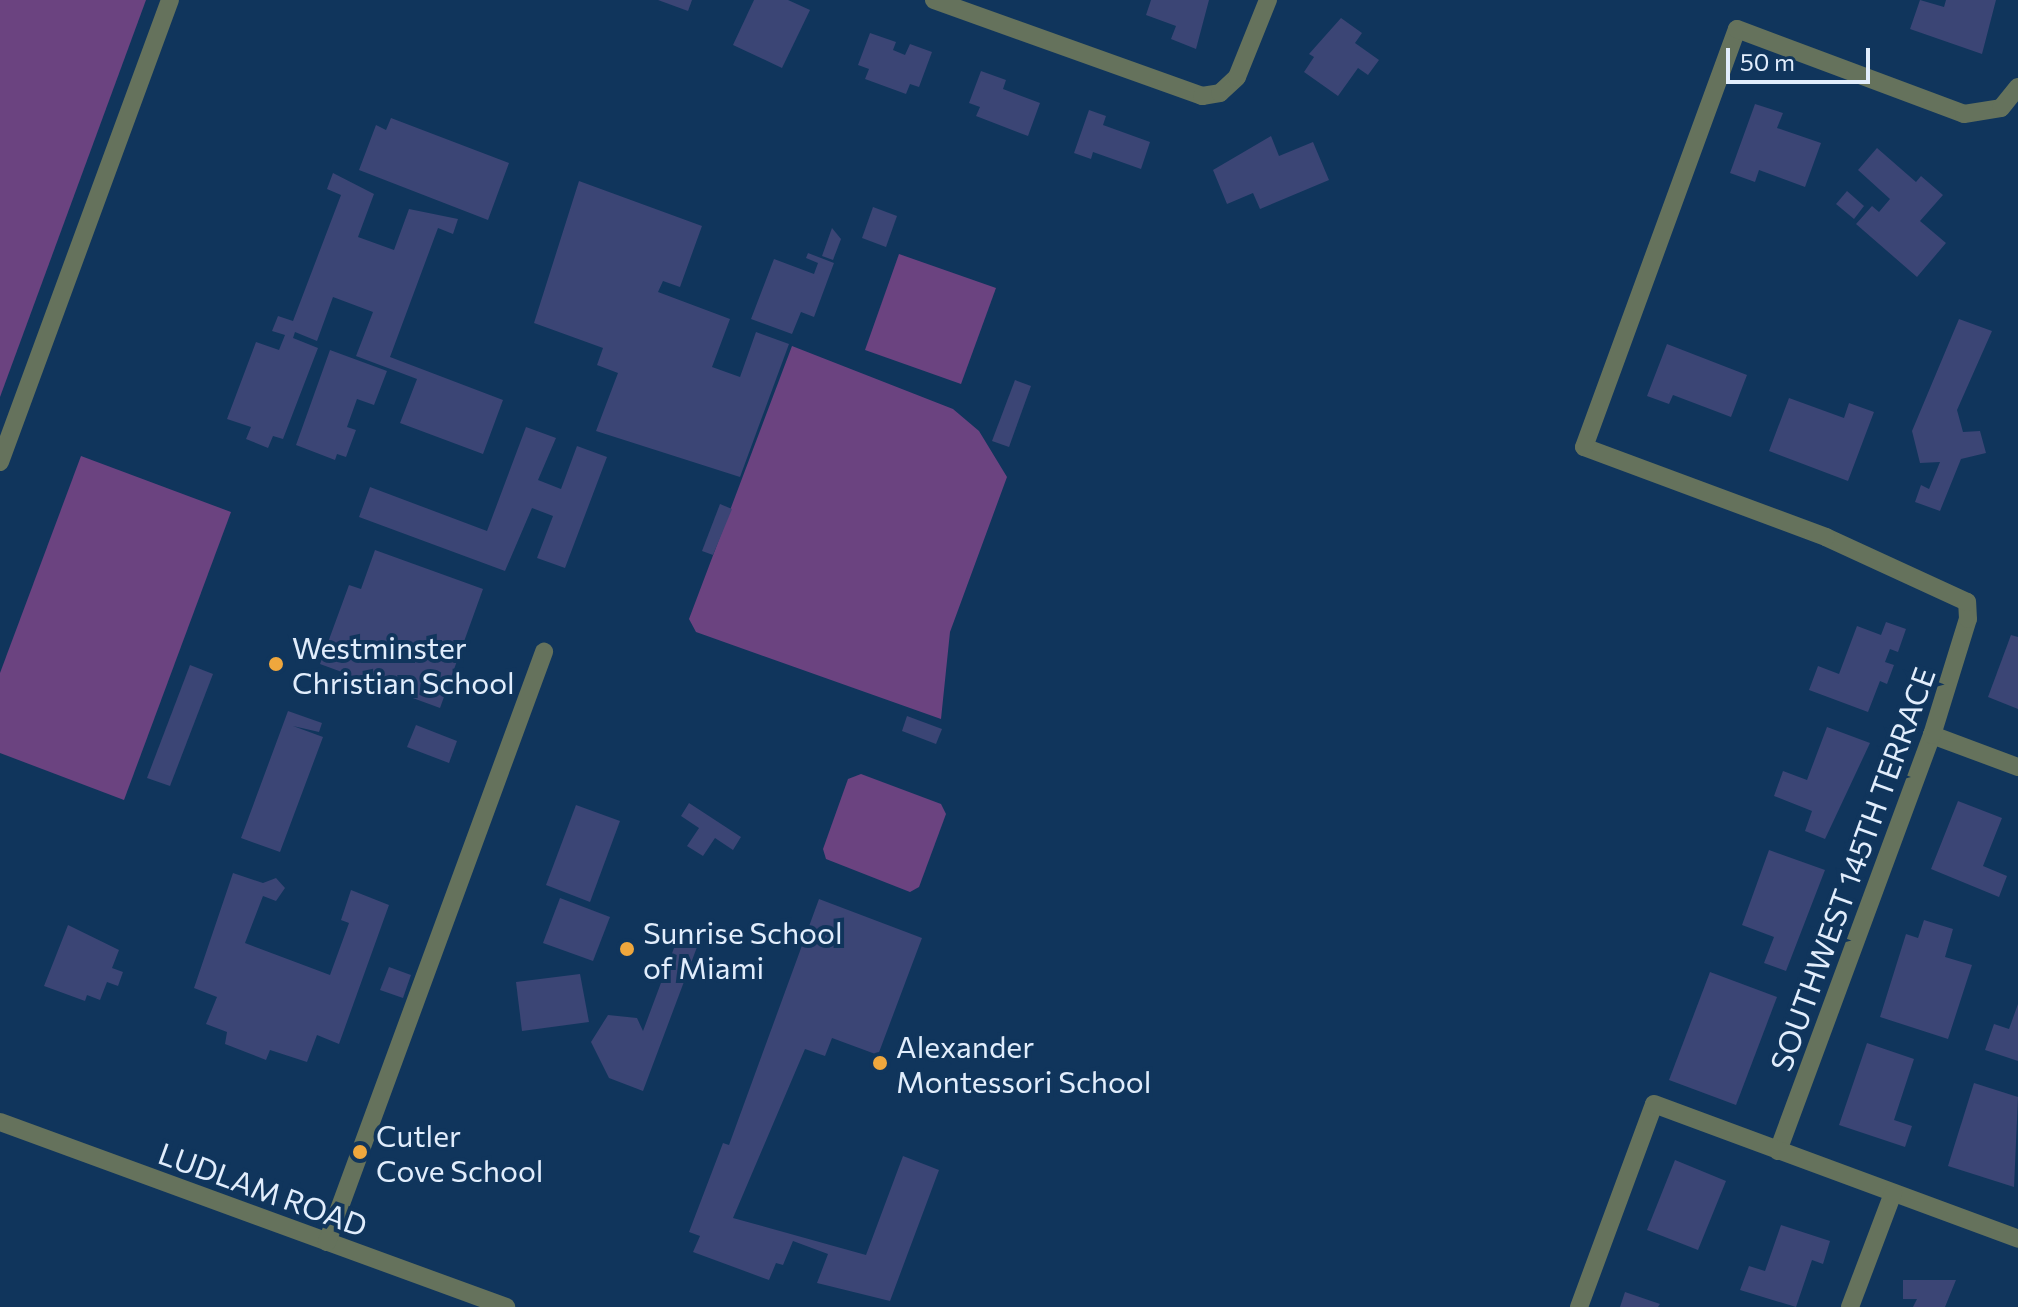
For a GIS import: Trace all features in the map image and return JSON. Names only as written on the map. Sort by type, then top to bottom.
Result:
[{"type":"street","points":[[0,462],[170,0]]},
{"type":"street","points":[[934,0],[956,4],[1191,94],[1224,90],[1242,70],[1268,0]]},
{"type":"street","name":"SOUTHWEST 145TH TERRACE","points":[[1778,1151],[1932,735],[1968,619],[1967,602],[1826,537],[1584,447],[1737,29],[1964,114],[2001,108],[2018,87]]},
{"type":"street","points":[[327,1242],[544,652]]},
{"type":"street","points":[[1932,735],[2018,767]]},
{"type":"street","points":[[1579,1307],[1654,1104],[2018,1239]]},
{"type":"street","name":"LUDLAM ROAD","points":[[0,1122],[506,1307]]},
{"type":"street","points":[[1850,1307],[1893,1193]]},
{"type":"shaded area","points":[[0,0],[146,0],[0,397]]},
{"type":"shaded area","points":[[899,254],[996,288],[961,384],[865,350]]},
{"type":"shaded area","points":[[792,346],[953,409],[979,431],[1007,477],[950,632],[941,719],[696,632],[689,619]]},
{"type":"shaded area","points":[[81,456],[231,512],[124,800],[0,753],[0,673]]},
{"type":"shaded area","points":[[861,774],[941,804],[946,814],[919,887],[910,892],[826,859],[823,849],[848,779]]},
{"type":"building","points":[[658,0],[692,0],[688,11]]},
{"type":"building","points":[[754,0],[788,0],[810,10],[782,68],[733,45]]},
{"type":"building","points":[[1151,0],[1209,0],[1196,49],[1171,39],[1176,26],[1146,15]]},
{"type":"building","points":[[1920,0],[1944,7],[1946,0],[1996,0],[1982,54],[1910,29]]},
{"type":"building","points":[[1341,18],[1362,33],[1355,43],[1379,60],[1368,75],[1358,68],[1338,96],[1304,72],[1314,57],[1309,54]]},
{"type":"building","points":[[870,33],[896,42],[893,50],[905,55],[910,44],[932,52],[919,87],[910,84],[906,94],[865,79],[869,69],[858,65]]},
{"type":"building","points":[[981,71],[1006,80],[1003,89],[1040,103],[1028,136],[976,116],[980,107],[969,103]]},
{"type":"building","points":[[1755,104],[1783,113],[1777,128],[1821,143],[1805,187],[1759,170],[1755,182],[1730,173]]},
{"type":"building","points":[[1089,110],[1106,116],[1103,125],[1150,142],[1141,169],[1093,152],[1091,159],[1074,153]]},
{"type":"building","points":[[391,118],[509,163],[488,220],[359,170],[376,125],[386,130]]},
{"type":"building","points":[[1271,136],[1279,156],[1313,142],[1329,180],[1260,209],[1253,193],[1227,204],[1213,170]]},
{"type":"building","points":[[1877,148],[1916,182],[1921,176],[1943,195],[1920,221],[1946,243],[1917,277],[1856,224],[1872,206],[1879,212],[1890,199],[1858,170]]},
{"type":"building","points":[[333,173],[374,194],[358,237],[394,250],[409,209],[458,219],[453,234],[438,228],[390,357],[503,400],[483,454],[400,423],[417,379],[356,356],[373,312],[333,297],[317,341],[295,332],[293,338],[318,348],[283,439],[273,436],[268,448],[246,439],[251,427],[227,419],[256,342],[279,350],[285,335],[272,331],[278,316],[293,321],[341,195],[327,189]]},
{"type":"building","points":[[579,181],[702,226],[680,287],[663,281],[658,292],[730,319],[712,367],[740,377],[756,332],[789,344],[740,477],[596,431],[618,373],[597,365],[603,348],[534,323]]},
{"type":"building","points":[[1847,191],[1864,206],[1854,219],[1836,204]]},
{"type":"building","points":[[873,207],[897,216],[886,247],[862,238]]},
{"type":"building","points":[[832,228],[841,239],[833,260],[822,256]]},
{"type":"building","points":[[808,253],[834,263],[814,317],[801,312],[792,334],[751,319],[774,259],[814,274],[818,263],[806,258]]},
{"type":"building","points":[[1959,319],[1992,331],[1957,410],[1963,432],[1980,431],[1986,453],[1961,459],[1940,511],[1915,502],[1921,485],[1929,489],[1940,462],[1920,463],[1912,431]]},
{"type":"building","points":[[1667,344],[1747,375],[1731,417],[1673,395],[1669,404],[1647,396]]},
{"type":"building","points":[[330,350],[387,371],[374,405],[357,399],[347,427],[356,430],[346,457],[337,454],[335,460],[296,445]]},
{"type":"building","points":[[1015,380],[1031,386],[1009,447],[992,441]]},
{"type":"building","points":[[1789,398],[1844,418],[1849,403],[1874,412],[1848,481],[1769,451]]},
{"type":"building","points":[[526,427],[556,438],[538,480],[561,489],[577,446],[607,457],[565,568],[537,558],[553,516],[532,508],[505,571],[359,517],[370,487],[487,531]]},
{"type":"building","points":[[720,504],[732,509],[713,555],[702,551]]},
{"type":"building","points":[[375,550],[483,589],[440,708],[320,664],[349,585],[361,589]]},
{"type":"building","points":[[1886,622],[1906,629],[1898,652],[1890,649],[1885,662],[1894,665],[1887,684],[1880,681],[1868,712],[1809,690],[1818,666],[1839,674],[1857,626],[1881,635]]},
{"type":"building","points":[[2011,635],[2018,637],[2018,709],[1988,697]]},
{"type":"building","points":[[190,665],[213,674],[170,786],[147,778]]},
{"type":"building","points":[[288,711],[322,723],[319,732],[293,726],[323,737],[280,852],[241,838]]},
{"type":"building","points":[[907,716],[942,729],[936,744],[902,731]]},
{"type":"building","points":[[416,725],[457,741],[449,763],[407,747]]},
{"type":"building","points":[[1827,727],[1870,743],[1825,839],[1805,831],[1812,811],[1774,796],[1783,771],[1807,780]]},
{"type":"building","points":[[1958,801],[2002,818],[1983,866],[2007,876],[1999,897],[1931,869]]},
{"type":"building","points":[[689,803],[741,837],[733,850],[715,838],[703,856],[687,846],[699,828],[681,816]]},
{"type":"building","points":[[576,805],[620,821],[590,902],[546,885]]},
{"type":"building","points":[[1769,850],[1825,870],[1786,971],[1764,963],[1774,937],[1742,925]]},
{"type":"building","points":[[233,873],[263,883],[276,878],[285,888],[276,901],[263,896],[245,943],[330,975],[349,923],[341,920],[351,890],[389,905],[339,1044],[317,1035],[307,1062],[270,1050],[266,1060],[225,1044],[227,1032],[206,1024],[217,997],[194,988]]},
{"type":"building","points":[[560,898],[610,917],[593,961],[543,943]]},
{"type":"building","points":[[819,899],[922,938],[878,1055],[832,1038],[825,1056],[805,1049],[733,1218],[866,1255],[903,1156],[939,1170],[890,1301],[817,1283],[828,1254],[793,1241],[783,1265],[776,1263],[769,1280],[693,1252],[700,1236],[689,1232],[723,1143],[729,1145]]},
{"type":"building","points":[[1924,920],[1953,929],[1945,957],[1972,965],[1948,1039],[1880,1017],[1906,934],[1918,938]]},
{"type":"building","points":[[68,925],[119,950],[112,968],[123,972],[118,986],[107,982],[100,1000],[87,995],[85,1001],[44,986]]},
{"type":"building","points":[[680,932],[700,939],[643,1091],[609,1078],[591,1042],[608,1015],[637,1018],[643,1031]]},
{"type":"building","points":[[389,967],[411,975],[403,998],[380,990]]},
{"type":"building","points":[[1710,972],[1777,997],[1736,1105],[1669,1080]]},
{"type":"building","points":[[580,974],[589,1022],[522,1031],[516,982]]},
{"type":"building","points":[[2018,1004],[2018,1061],[1985,1050],[1994,1024],[2009,1029]]},
{"type":"building","points":[[1867,1043],[1914,1059],[1894,1120],[1912,1126],[1905,1147],[1839,1125]]},
{"type":"building","points":[[1974,1083],[2018,1097],[2014,1187],[1948,1166]]},
{"type":"building","points":[[1675,1160],[1726,1181],[1698,1250],[1647,1230]]},
{"type":"building","points":[[1781,1225],[1830,1241],[1823,1264],[1812,1260],[1796,1307],[1740,1290],[1749,1266],[1765,1271]]},
{"type":"building","points":[[1903,1280],[1956,1280],[1945,1307],[1913,1307],[1917,1299],[1903,1299]]},
{"type":"building","points":[[1625,1292],[1660,1304],[1658,1307],[1620,1307]]},
{"type":"place","name":"Westminster Christian School","points":[[276,664]]},
{"type":"place","name":"Sunrise School of Miami","points":[[627,949]]},
{"type":"place","name":"Alexander Montessori School","points":[[880,1063]]},
{"type":"place","name":"Cutler Cove School","points":[[360,1152]]}]
